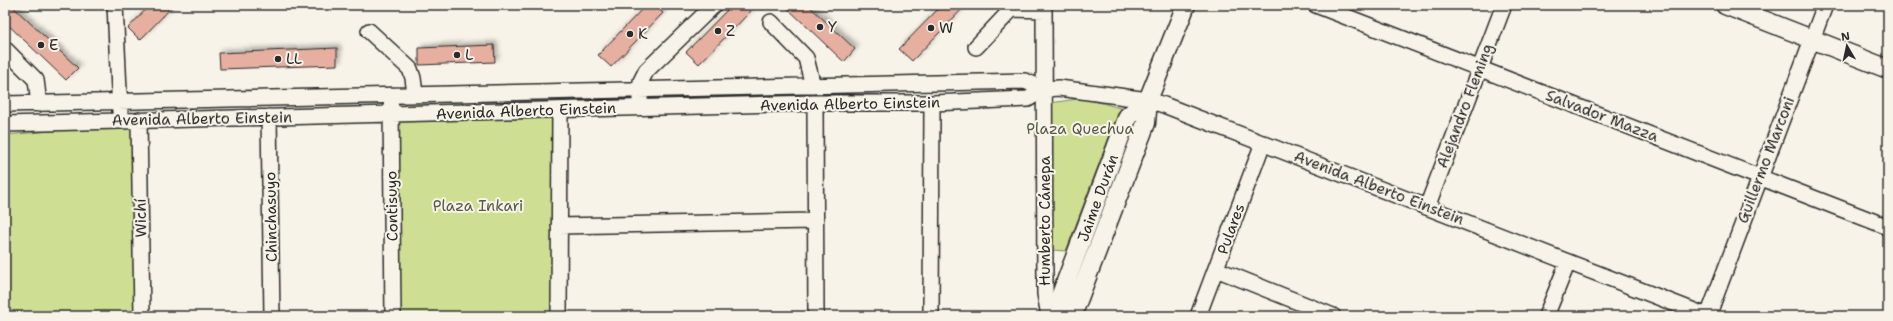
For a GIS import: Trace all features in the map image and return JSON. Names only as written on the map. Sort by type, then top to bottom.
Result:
[{"type":"street","points":[[115,5],[121,120]]},
{"type":"street","points":[[640,108],[640,90],[643,76],[646,71],[714,5]]},
{"type":"street","points":[[1148,100],[1186,5]]},
{"type":"street","name":"Salvador Mazza","points":[[1316,5],[1888,227]]},
{"type":"street","name":"Alejandro Fleming","points":[[1427,207],[1504,5]]},
{"type":"street","points":[[1725,5],[1888,69]]},
{"type":"street","name":"Guillermo Marconi","points":[[1708,316],[1759,177],[1825,5]]},
{"type":"street","points":[[976,47],[1012,9],[1044,7]]},
{"type":"street","name":"Humberto Cánepa","points":[[1044,7],[1045,294],[1049,316]]},
{"type":"street","points":[[771,22],[806,58],[813,86]]},
{"type":"street","points":[[369,31],[410,69],[415,94]]},
{"type":"street","points":[[5,49],[36,80],[39,104]]},
{"type":"street","name":"Avenida Alberto Einstein","points":[[5,104],[1025,81],[1044,89],[1070,89],[1148,100],[1164,105],[1568,262],[1676,310],[1708,316]]},
{"type":"street","name":"Avenida Alberto Einstein","points":[[5,124],[815,104],[932,103],[1028,99],[1044,89]]},
{"type":"street","name":"Contisuyo","points":[[390,95],[393,316]]},
{"type":"street","name":"Jaime Durán","points":[[1053,316],[1128,116],[1148,100]]},
{"type":"street","name":"Jaime Durán","points":[[1072,316],[1146,123],[1148,100]]},
{"type":"street","points":[[930,316],[932,103]]},
{"type":"street","points":[[815,104],[814,221],[816,316]]},
{"type":"street","points":[[559,316],[560,110]]},
{"type":"street","name":"Chinchasuyo","points":[[270,117],[272,316]]},
{"type":"street","name":"Wichí","points":[[140,120],[142,316]]},
{"type":"street","name":"Pulares","points":[[1198,316],[1263,143]]},
{"type":"street","points":[[559,226],[814,221]]},
{"type":"street","points":[[1546,316],[1568,262]]},
{"type":"street","points":[[1216,269],[1331,316]]},
{"type":"green space","name":"Plaza Quechua","points":[[1084,98],[1120,108],[1066,251],[1052,250],[1050,103]]},
{"type":"green space","name":"Plaza Inkari","points":[[559,118],[560,316],[399,316],[394,122]]},
{"type":"green space","points":[[133,124],[142,316],[5,316],[5,135]]},
{"type":"building","name":"E","points":[[5,5],[11,5],[78,68],[66,80],[5,22]]},
{"type":"building","points":[[150,5],[174,5],[140,40],[128,28]]},
{"type":"building","name":"K","points":[[646,5],[654,5],[663,13],[611,67],[598,55]]},
{"type":"building","name":"Z","points":[[732,5],[745,5],[751,11],[699,64],[686,52]]},
{"type":"building","name":"Y","points":[[784,5],[808,5],[855,49],[844,62]]},
{"type":"building","name":"W","points":[[942,5],[966,5],[912,61],[899,49]]},
{"type":"building","name":"L","points":[[494,45],[495,62],[419,65],[419,48]]},
{"type":"building","name":"LL","points":[[337,48],[337,65],[220,69],[219,53]]},
{"type":"place","name":"Y","points":[[820,27]]},
{"type":"place","name":"W","points":[[931,28]]},
{"type":"place","name":"Z","points":[[718,31]]},
{"type":"place","name":"K","points":[[630,34]]},
{"type":"place","name":"E","points":[[41,45]]},
{"type":"place","name":"L","points":[[457,55]]},
{"type":"place","name":"LL","points":[[278,59]]}]
